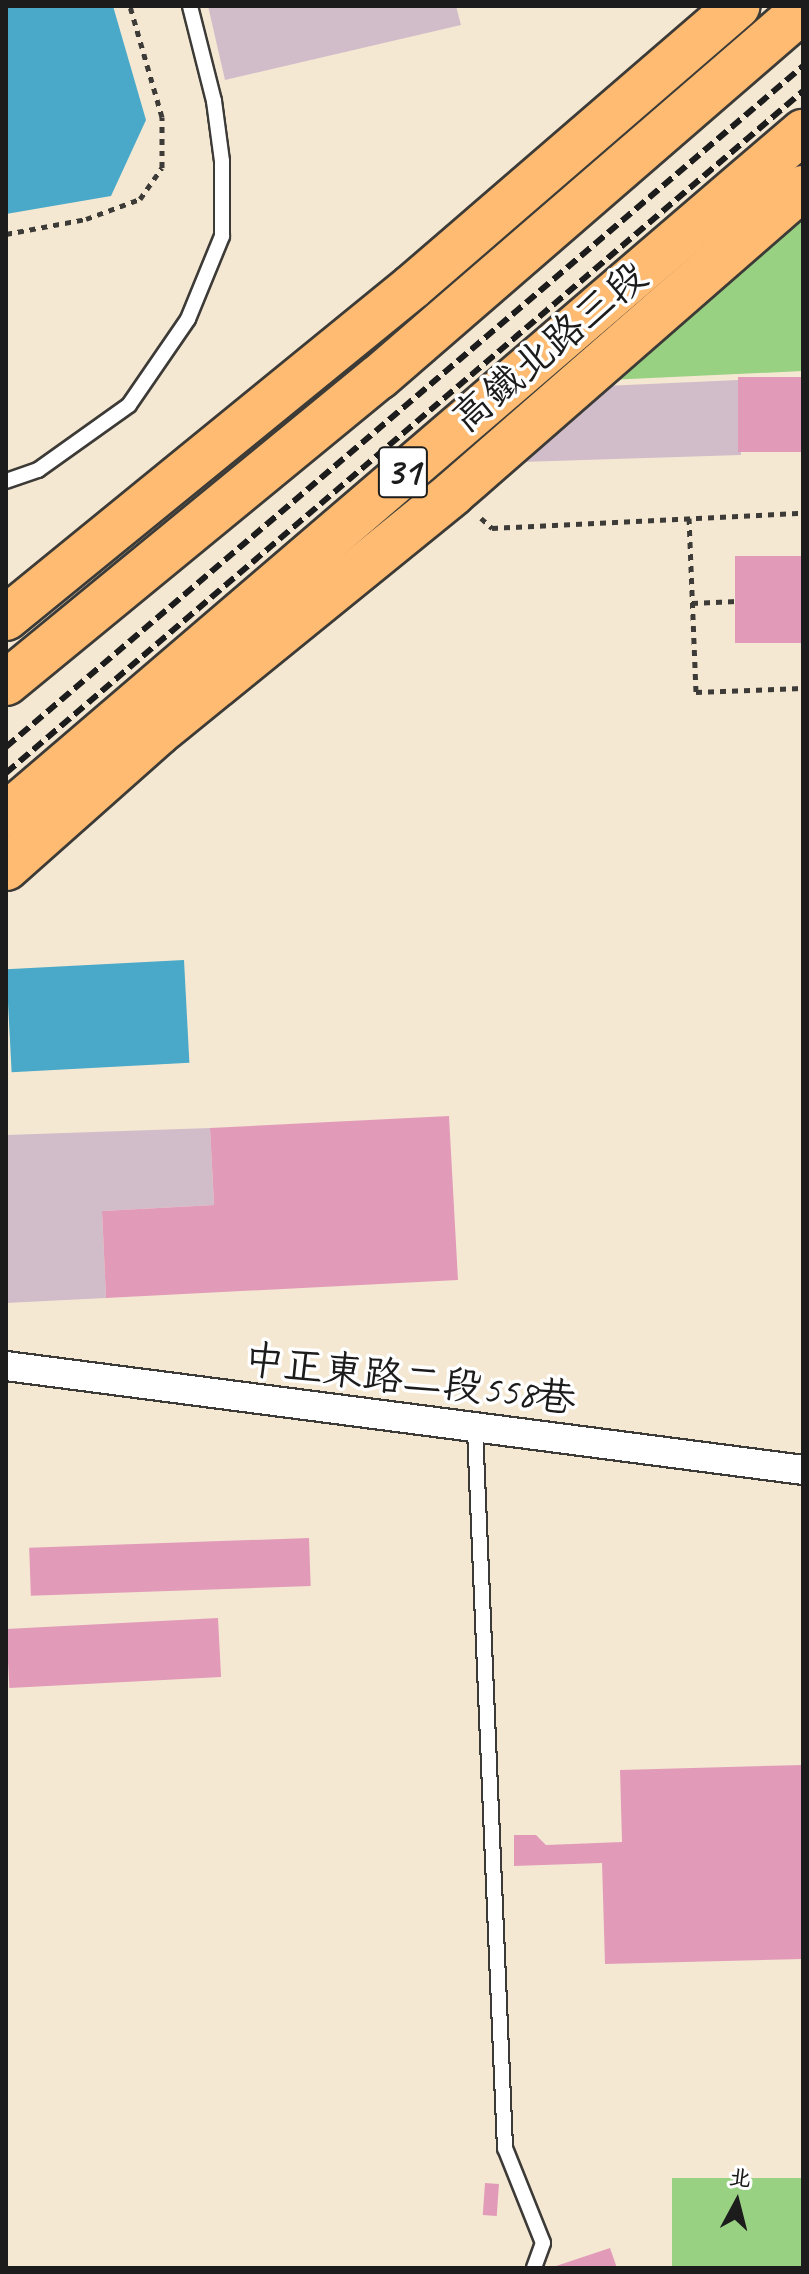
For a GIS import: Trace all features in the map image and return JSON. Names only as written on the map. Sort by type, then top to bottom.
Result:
[{"type":"main road","points":[[6,618],[412,287],[738,6]]},
{"type":"main road","name":"31","points":[[6,683],[379,377],[803,10]]},
{"type":"main road","name":"高鐵北路三段","points":[[6,815],[803,132]]},
{"type":"main road","name":"高鐵北路三段","points":[[6,868],[158,733],[453,493],[803,188]]},
{"type":"main road","points":[[258,477],[412,287]]},
{"type":"main road","points":[[391,545],[525,368]]},
{"type":"street","name":"中正東路二段558巷","points":[[6,1366],[803,1470]]},
{"type":"lane","points":[[6,481],[38,470],[129,405],[188,319],[222,236],[222,161],[214,101],[190,6]]},
{"type":"lane","points":[[475,1429],[505,2148],[543,2243],[534,2268]]},
{"type":"path","points":[[6,234],[86,219],[140,199],[162,168],[162,117],[130,6]]},
{"type":"path","points":[[453,493],[492,528],[803,513]]},
{"type":"path","points":[[689,518],[696,692],[803,688]]},
{"type":"path","points":[[692,603],[737,601]]},
{"type":"shaded area","points":[[208,6],[456,6],[461,25],[225,80]]},
{"type":"shaded area","points":[[738,380],[741,455],[521,462],[604,386]]},
{"type":"shaded area","points":[[210,1128],[214,1205],[102,1211],[106,1298],[6,1303],[6,1135]]},
{"type":"green space","points":[[803,213],[803,371],[608,380]]},
{"type":"green space","points":[[672,2178],[803,2178],[803,2268],[672,2268]]},
{"type":"water","points":[[6,6],[113,6],[146,120],[111,196],[6,214]]},
{"type":"water","points":[[184,960],[189,1063],[12,1072],[6,969]]},
{"type":"building","points":[[738,377],[803,377],[803,452],[738,452]]},
{"type":"building","points":[[735,556],[803,556],[803,643],[735,643]]},
{"type":"building","points":[[449,1116],[458,1280],[106,1298],[102,1211],[214,1205],[210,1128]]},
{"type":"building","points":[[309,1538],[311,1586],[31,1596],[29,1548]]},
{"type":"building","points":[[218,1618],[221,1677],[9,1688],[6,1629]]},
{"type":"building","points":[[803,1765],[803,1959],[605,1964],[602,1863],[514,1866],[514,1835],[536,1835],[546,1845],[622,1842],[620,1770]]},
{"type":"building","points":[[485,2183],[499,2184],[497,2216],[483,2215]]},
{"type":"building","points":[[610,2248],[617,2268],[553,2268],[553,2267]]},
{"type":"railway","points":[[6,747],[803,66]]},
{"type":"railway","points":[[6,773],[803,91]]}]
